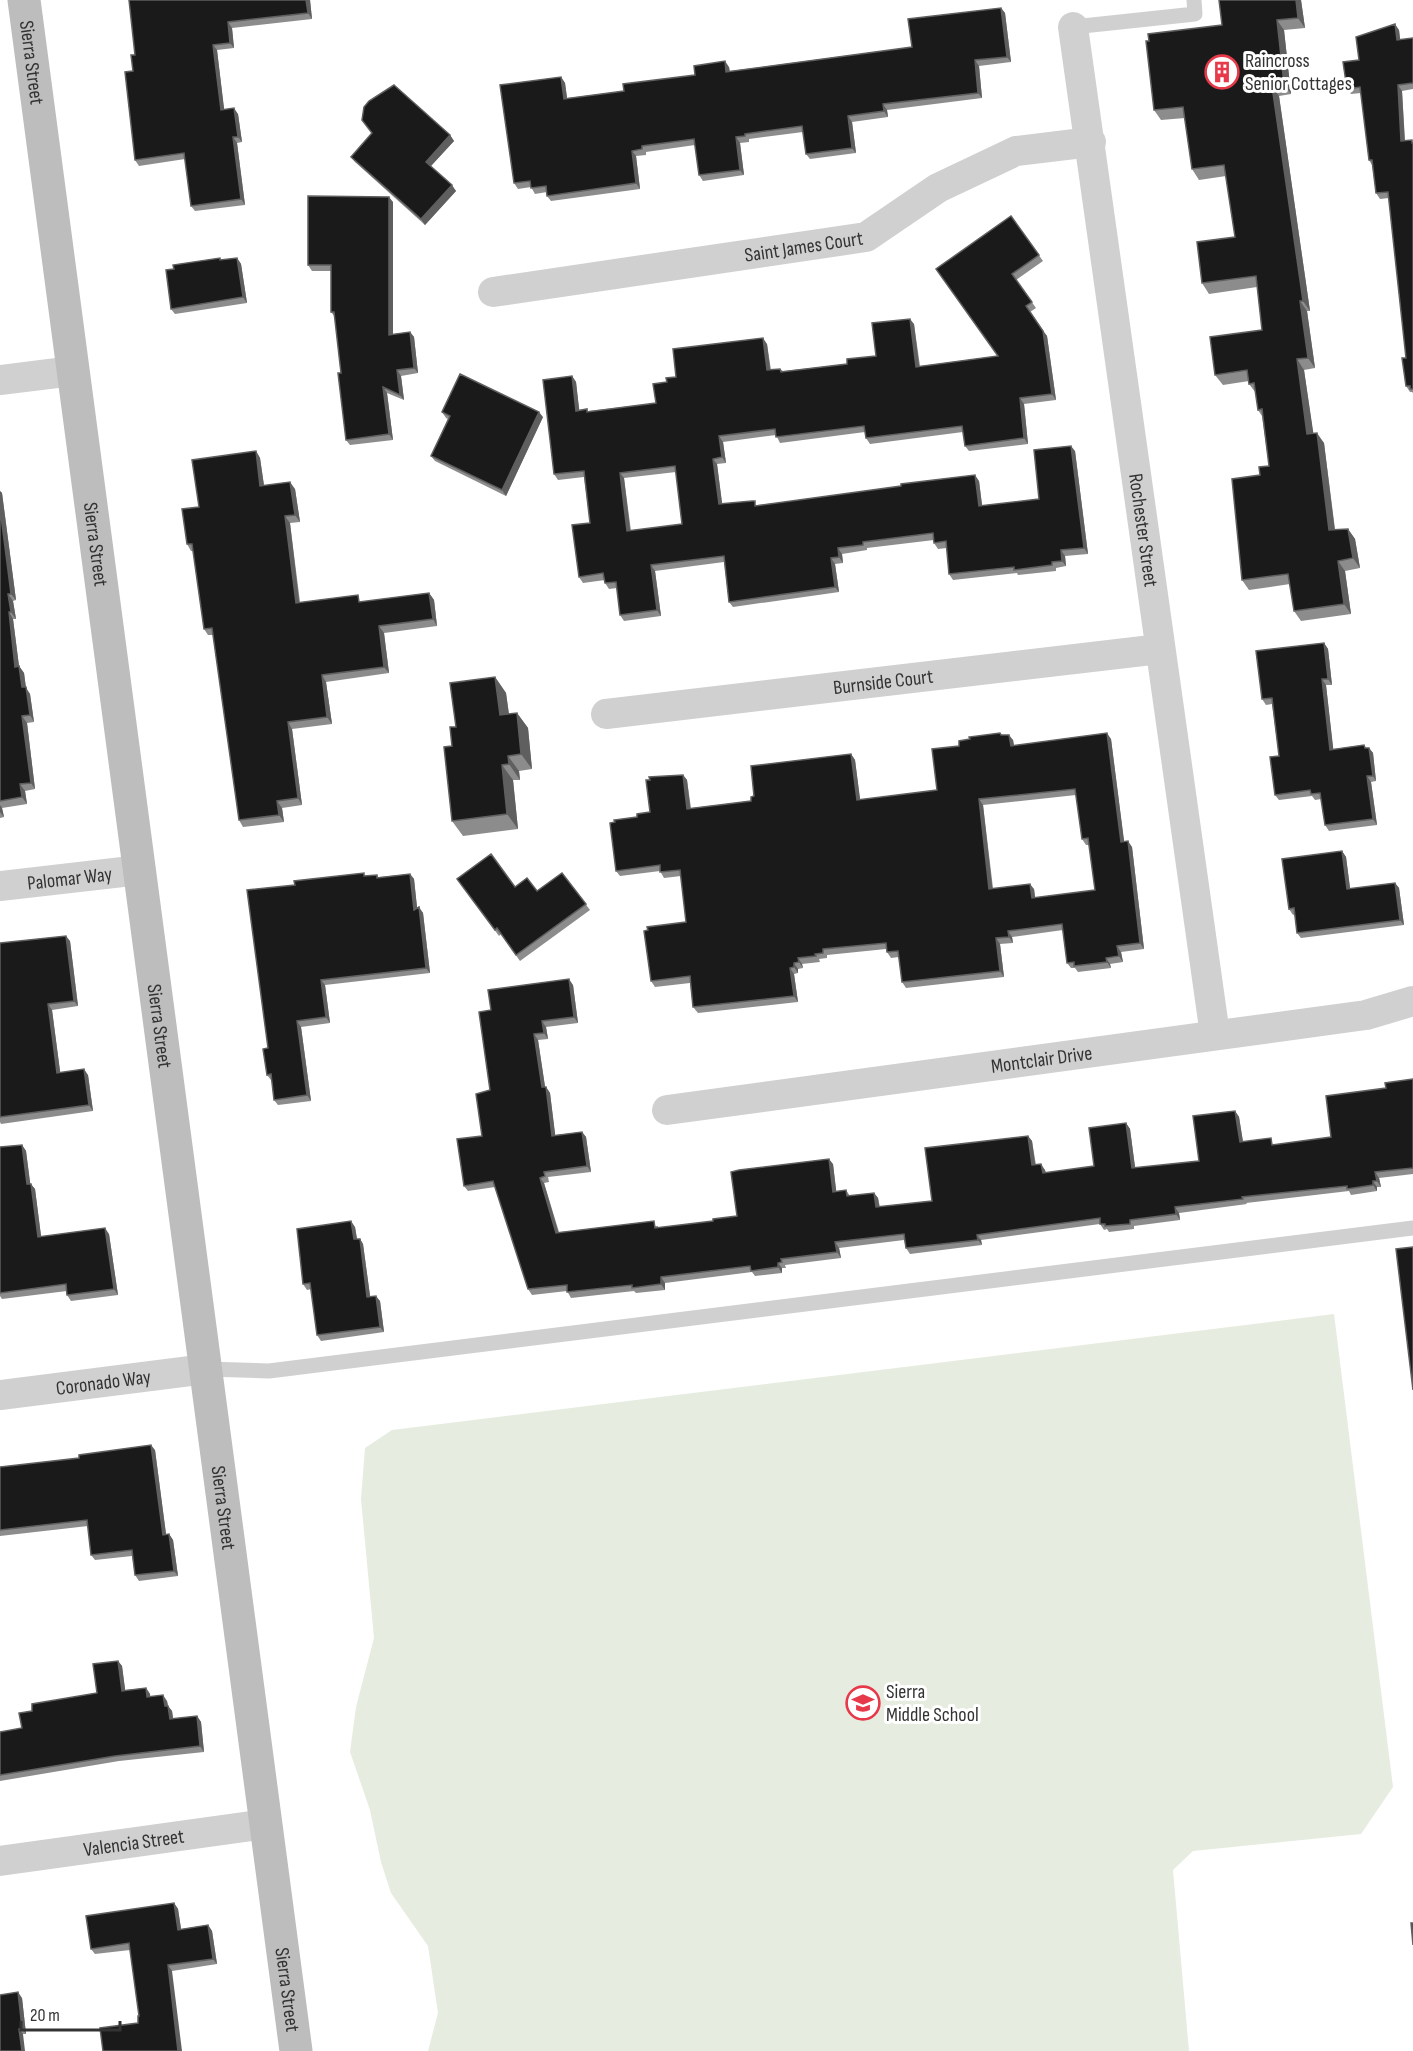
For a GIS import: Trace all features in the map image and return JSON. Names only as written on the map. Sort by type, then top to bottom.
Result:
[{"type":"street","name":"Sierra Street","points":[[24,0],[296,2051]]},
{"type":"street","name":"Rochester Street","points":[[1074,27],[1215,1035]]},
{"type":"street","name":"Saint James Court","points":[[493,292],[866,237],[938,188],[1016,151],[1091,142]]},
{"type":"street","points":[[0,380],[73,371]]},
{"type":"street","name":"Burnside Court","points":[[606,714],[1160,649]]},
{"type":"street","name":"Palomar Way","points":[[0,886],[140,870]]},
{"type":"street","name":"Montclair Drive","points":[[667,1110],[1366,1015],[1413,1000]]},
{"type":"street","name":"Coronado Way","points":[[0,1395],[206,1368]]},
{"type":"street","name":"Valencia Street","points":[[0,1861],[266,1824]]},
{"type":"lane","points":[[1074,27],[1195,14],[1194,0]]},
{"type":"lane","points":[[206,1368],[269,1371],[1413,1228]]},
{"type":"shaded area","name":"Sierra Middle School","points":[[1334,1314],[1393,1787],[1361,1834],[1193,1851],[1173,1870],[1189,2051],[428,2051],[438,2013],[428,1946],[391,1893],[381,1862],[370,1810],[350,1752],[356,1707],[374,1638],[361,1499],[365,1448],[392,1430]]},
{"type":"building","points":[[129,0],[306,0],[308,13],[228,22],[230,43],[213,45],[221,110],[234,108],[238,137],[233,137],[241,199],[191,206],[184,153],[135,160],[125,72],[133,71],[131,55],[135,55]]},
{"type":"building","points":[[1219,0],[1296,0],[1298,18],[1277,20],[1284,84],[1272,86],[1303,301],[1300,301],[1308,358],[1297,359],[1307,434],[1317,433],[1329,530],[1348,529],[1353,558],[1338,561],[1344,604],[1294,611],[1288,574],[1242,580],[1232,479],[1260,475],[1259,467],[1269,466],[1262,409],[1258,410],[1254,383],[1249,384],[1247,370],[1215,375],[1210,337],[1262,330],[1256,276],[1202,283],[1197,242],[1235,237],[1224,165],[1192,169],[1183,107],[1154,110],[1146,41],[1149,41],[1148,34],[1222,25]]},
{"type":"building","points":[[1001,8],[1007,57],[975,60],[978,93],[883,104],[884,111],[848,116],[852,148],[806,154],[802,126],[736,137],[740,170],[699,175],[694,139],[642,146],[642,149],[632,151],[636,183],[547,196],[546,186],[531,188],[530,181],[514,183],[500,85],[561,77],[564,99],[624,91],[623,84],[695,75],[694,66],[725,61],[726,72],[912,47],[908,19]]},
{"type":"building","points":[[1395,24],[1397,40],[1413,38],[1413,83],[1398,85],[1401,141],[1412,140],[1413,143],[1413,389],[1406,386],[1402,358],[1406,358],[1388,192],[1376,193],[1372,160],[1369,160],[1360,87],[1347,89],[1343,62],[1359,60],[1356,37]]},
{"type":"building","points":[[394,85],[450,135],[426,162],[452,185],[421,219],[351,157],[372,133],[362,120],[364,107],[369,101]]},
{"type":"building","points":[[308,196],[389,197],[389,335],[410,332],[414,368],[397,370],[400,395],[383,387],[389,434],[346,440],[334,312],[331,312],[331,265],[308,265]]},
{"type":"building","points":[[1011,216],[1039,255],[1012,274],[1032,302],[1026,306],[1043,331],[1052,394],[1020,398],[1024,438],[965,446],[962,426],[866,438],[864,426],[776,437],[775,429],[719,436],[722,457],[713,459],[719,504],[755,501],[755,506],[975,475],[979,506],[1039,499],[1034,450],[1071,446],[1084,548],[1061,550],[1062,561],[1052,562],[1052,565],[949,574],[946,541],[934,543],[933,533],[863,542],[863,545],[838,548],[839,557],[831,558],[835,587],[729,602],[724,556],[651,565],[657,610],[620,615],[616,582],[605,583],[603,573],[579,577],[572,525],[590,523],[584,471],[554,474],[543,380],[572,376],[576,411],[587,409],[587,412],[656,403],[653,384],[667,382],[666,378],[676,377],[673,349],[763,338],[767,370],[780,369],[781,372],[847,364],[847,359],[876,356],[872,323],[910,319],[916,367],[998,356],[936,269]],"holes":[[[675,466],[682,524],[627,531],[620,473]]]},
{"type":"building","points":[[220,258],[220,260],[237,258],[243,297],[171,309],[166,270],[174,269],[173,265]]},
{"type":"building","points":[[460,374],[539,412],[502,490],[431,456],[450,416],[442,412]]},
{"type":"building","points":[[256,451],[260,486],[290,482],[295,515],[285,516],[296,603],[358,595],[359,602],[429,593],[433,619],[379,626],[384,667],[322,675],[327,717],[288,722],[298,798],[277,801],[279,815],[239,820],[212,628],[204,629],[192,544],[187,544],[182,509],[199,507],[192,460]]},
{"type":"building","points":[[0,508],[11,594],[8,594],[15,667],[19,666],[22,687],[26,687],[30,715],[22,716],[31,783],[20,784],[22,797],[0,801]]},
{"type":"building","points":[[1324,643],[1328,679],[1322,679],[1330,750],[1364,745],[1365,748],[1369,748],[1373,776],[1367,776],[1373,819],[1325,825],[1320,793],[1311,794],[1310,790],[1275,795],[1270,757],[1279,756],[1272,698],[1262,699],[1256,651]]},
{"type":"building","points":[[495,677],[500,715],[517,713],[521,754],[508,756],[509,764],[502,765],[507,814],[452,821],[444,747],[452,746],[450,727],[456,727],[450,683]]},
{"type":"building","points":[[1000,733],[1009,735],[1011,746],[1107,733],[1121,842],[1128,841],[1140,943],[1117,946],[1119,956],[1106,958],[1107,962],[1074,966],[1074,962],[1067,963],[1062,924],[1008,931],[1009,937],[996,938],[1000,971],[902,982],[898,951],[887,952],[886,943],[823,949],[823,953],[815,954],[816,956],[798,958],[799,962],[794,963],[794,967],[790,968],[794,996],[693,1007],[690,976],[651,981],[644,931],[648,930],[647,927],[686,922],[680,870],[660,872],[660,865],[616,871],[610,823],[615,822],[614,820],[637,817],[637,814],[650,812],[646,780],[650,780],[649,777],[683,775],[687,809],[751,801],[751,797],[754,796],[751,766],[851,754],[857,800],[937,790],[932,749],[959,746],[959,741],[970,739],[969,737]],"holes":[[[1075,789],[1082,839],[1088,838],[1095,890],[1032,898],[1030,884],[989,889],[979,799]]]},
{"type":"building","points":[[1342,851],[1347,889],[1395,883],[1400,920],[1297,933],[1294,908],[1289,909],[1282,859]]},
{"type":"building","points":[[491,854],[515,887],[527,878],[537,891],[562,873],[586,904],[516,955],[457,879]]},
{"type":"building","points":[[364,873],[364,876],[377,875],[377,878],[410,874],[414,910],[419,907],[426,968],[321,980],[326,1017],[297,1021],[307,1095],[274,1100],[271,1074],[267,1075],[263,1049],[268,1048],[247,890],[295,885],[294,881]]},
{"type":"building","points":[[66,936],[74,1001],[48,1004],[57,1073],[84,1069],[89,1105],[0,1117],[0,943]]},
{"type":"building","points":[[569,979],[574,1017],[542,1021],[544,1033],[534,1034],[542,1087],[546,1087],[552,1136],[582,1132],[587,1166],[544,1172],[545,1176],[540,1178],[556,1233],[654,1221],[655,1228],[737,1216],[731,1172],[829,1159],[833,1192],[846,1190],[847,1196],[874,1193],[876,1207],[932,1201],[925,1148],[1028,1136],[1032,1165],[1041,1164],[1043,1173],[1094,1166],[1089,1128],[1126,1123],[1132,1168],[1199,1161],[1193,1116],[1235,1111],[1240,1142],[1271,1138],[1272,1145],[1331,1137],[1326,1096],[1386,1088],[1385,1083],[1413,1079],[1413,1168],[1375,1172],[1377,1181],[1373,1181],[1373,1185],[1242,1197],[1243,1199],[1175,1207],[1176,1214],[1130,1220],[1130,1224],[1105,1226],[1105,1224],[1100,1224],[1100,1218],[977,1235],[978,1240],[906,1248],[904,1234],[835,1242],[837,1252],[781,1259],[782,1262],[778,1263],[778,1267],[751,1271],[750,1266],[661,1277],[661,1284],[632,1288],[632,1285],[567,1292],[567,1285],[528,1289],[493,1181],[464,1186],[457,1139],[482,1136],[476,1094],[490,1090],[479,1012],[491,1010],[488,990]]},
{"type":"building","points":[[22,1145],[27,1184],[31,1184],[38,1237],[105,1228],[114,1289],[67,1295],[66,1284],[0,1293],[0,1147]]},
{"type":"building","points":[[351,1221],[354,1239],[360,1239],[367,1297],[376,1296],[380,1327],[317,1335],[310,1283],[303,1284],[297,1229]]},
{"type":"building","points":[[1413,1247],[1413,1390],[1396,1249]]},
{"type":"building","points":[[151,1445],[163,1535],[169,1534],[174,1571],[135,1575],[132,1550],[91,1555],[87,1520],[0,1530],[0,1467],[79,1458],[79,1455]]},
{"type":"building","points":[[118,1661],[122,1691],[146,1688],[147,1697],[163,1695],[170,1719],[197,1716],[200,1746],[115,1756],[0,1775],[0,1732],[22,1728],[19,1713],[32,1711],[32,1704],[97,1693],[93,1664]]},
{"type":"building","points":[[174,1903],[178,1930],[208,1925],[213,1959],[168,1965],[178,2051],[103,2051],[100,2028],[138,2023],[139,2016],[129,1943],[91,1949],[86,1916]]},
{"type":"building","points":[[18,1992],[22,2051],[0,2051],[0,1995]]},
{"type":"place","name":"Raincross Senior Cottages","points":[[1222,72]]},
{"type":"place","name":"Sierra Middle School","points":[[863,1703]]}]
